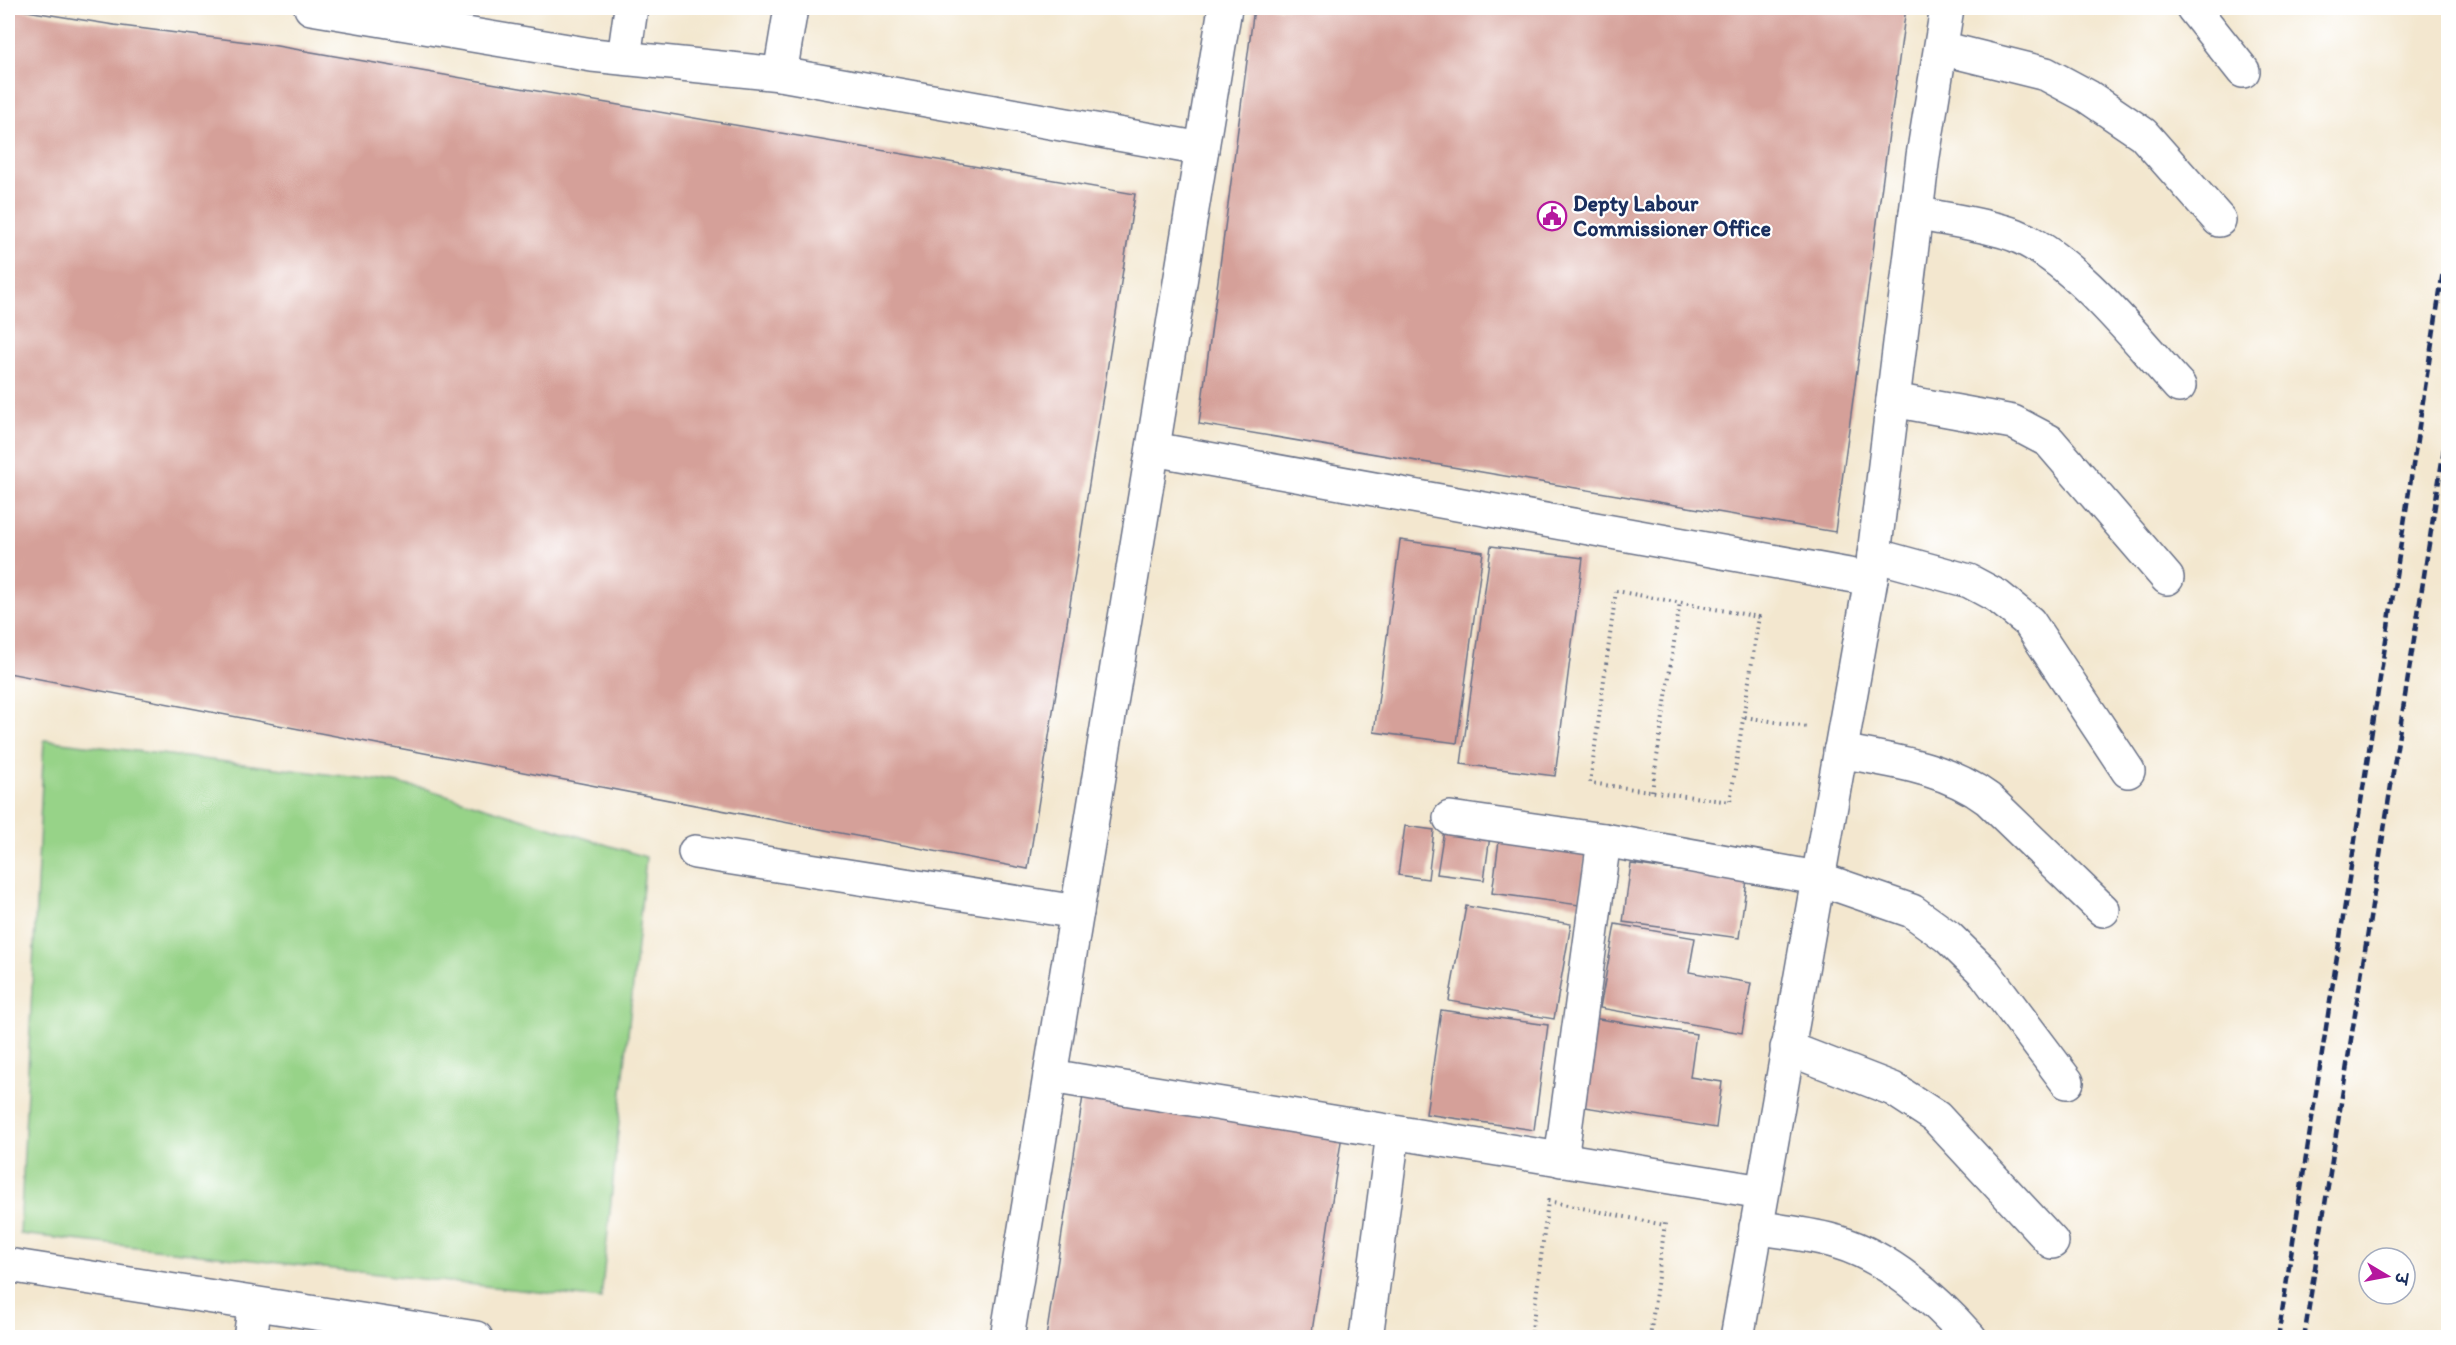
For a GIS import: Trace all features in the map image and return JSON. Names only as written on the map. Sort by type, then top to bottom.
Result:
[{"type":"street","points":[[311,8],[447,19],[624,58],[780,74],[1202,149]]},
{"type":"street","points":[[624,58],[631,8]]},
{"type":"street","points":[[780,74],[791,8]]},
{"type":"street","points":[[1007,1338],[1226,8]]},
{"type":"street","points":[[1737,1338],[1872,567],[1916,213],[1947,8]]},
{"type":"street","points":[[2193,8],[2243,71]]},
{"type":"street","points":[[1941,48],[2046,74],[2087,96],[2143,134],[2218,219]]},
{"type":"street","points":[[1916,213],[2014,235],[2048,252],[2099,300],[2180,386]]},
{"type":"street","points":[[1893,400],[2013,422],[2049,441],[2167,578]]},
{"type":"street","points":[[1153,449],[1969,581],[1997,596],[2029,622],[2128,771]]},
{"type":"street","points":[[1841,742],[1948,775],[1969,784],[1988,799],[2103,910]]},
{"type":"street","points":[[1450,818],[1604,840],[1817,878],[1912,911],[1948,937],[1985,973],[2067,1082]]},
{"type":"street","points":[[1561,1160],[1604,840]]},
{"type":"street","points":[[694,852],[1077,912]]},
{"type":"street","points":[[1787,1048],[1893,1089],[1936,1117],[2052,1242]]},
{"type":"street","points":[[1050,1076],[1762,1192]]},
{"type":"street","points":[[1366,1338],[1393,1133]]},
{"type":"street","points":[[1756,1227],[1837,1242],[1877,1257],[1954,1319],[1970,1338]]},
{"type":"street","points":[[8,1265],[255,1304],[424,1334],[476,1338]]},
{"type":"street","points":[[249,1338],[255,1304]]},
{"type":"path","points":[[1616,591],[1759,617],[1745,717],[1730,802],[1590,783],[1616,591]]},
{"type":"path","points":[[1652,791],[1680,602]]},
{"type":"path","points":[[1745,717],[1841,742]]},
{"type":"path","points":[[1531,1338],[1548,1201],[1664,1225],[1650,1338]]},
{"type":"green space","points":[[44,740],[376,780],[427,789],[646,857],[601,1299],[20,1234]]},
{"type":"building","points":[[8,8],[114,25],[271,45],[1135,194],[1028,869],[8,673]]},
{"type":"building","name":"Depty Labour Commissioner Office","points":[[1254,8],[1906,8],[1835,532],[1199,424]]},
{"type":"building","points":[[1400,540],[1483,552],[1457,743],[1374,732]]},
{"type":"building","points":[[1491,546],[1583,558],[1555,776],[1461,764]]},
{"type":"building","points":[[1405,826],[1434,830],[1428,879],[1398,875]]},
{"type":"building","points":[[1444,830],[1490,836],[1484,880],[1437,874]]},
{"type":"building","points":[[1499,841],[1586,853],[1579,905],[1492,893]]},
{"type":"building","points":[[1631,864],[1747,880],[1739,938],[1623,922]]},
{"type":"building","points":[[1466,906],[1571,924],[1554,1019],[1449,1001]]},
{"type":"building","points":[[1615,924],[1695,938],[1689,972],[1751,983],[1742,1033],[1600,1008]]},
{"type":"building","points":[[1441,1010],[1548,1025],[1534,1130],[1426,1114]]},
{"type":"building","points":[[1586,1017],[1696,1034],[1690,1077],[1722,1082],[1716,1128],[1572,1105]]},
{"type":"building","points":[[1083,1096],[1342,1135],[1311,1338],[1046,1338]]},
{"type":"railway","points":[[2278,1338],[2448,239]]},
{"type":"railway","points":[[2304,1338],[2448,423]]},
{"type":"place","name":"Depty Labour Commissioner Office","points":[[1552,216]]}]
